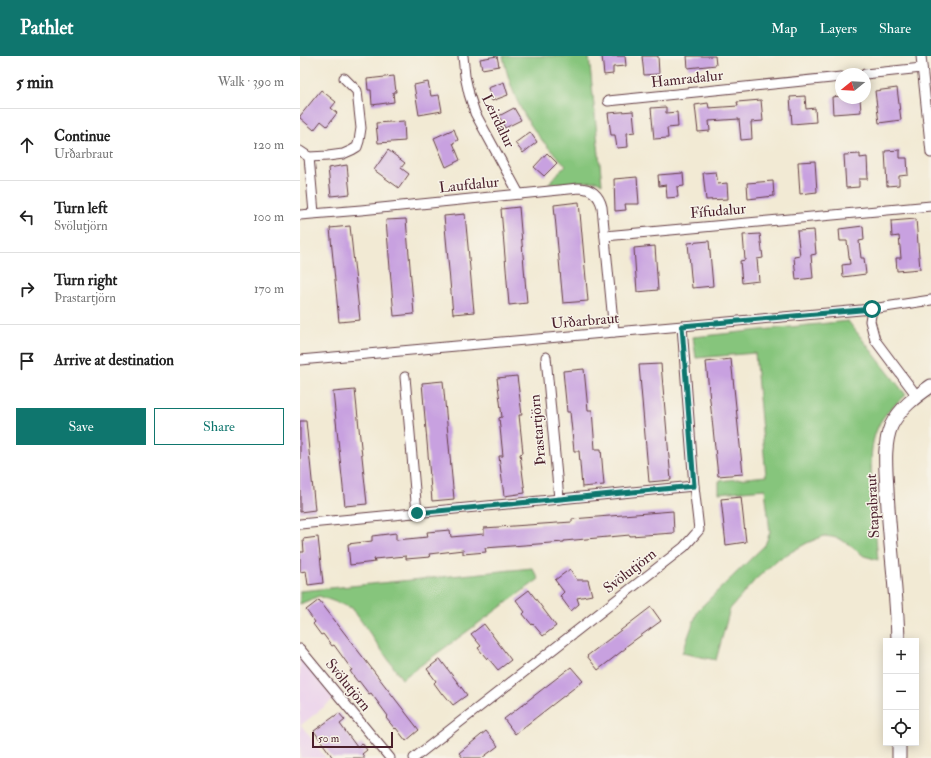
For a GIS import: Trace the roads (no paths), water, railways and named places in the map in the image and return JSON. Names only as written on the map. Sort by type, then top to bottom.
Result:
[{"type":"street","name":"Leirdalur","points":[[463,56],[468,88],[475,113],[519,194]]},
{"type":"street","points":[[921,56],[931,153]]},
{"type":"street","points":[[871,73],[922,68]]},
{"type":"street","points":[[300,151],[310,157],[343,154],[356,147],[360,141],[361,128],[357,91],[344,78]]},
{"type":"street","name":"Hamradalur","points":[[608,101],[835,78]]},
{"type":"street","points":[[310,157],[314,213]]},
{"type":"street","name":"Laufdalur","points":[[300,215],[579,188],[588,189],[596,194],[601,202],[605,236]]},
{"type":"street","name":"Fífudalur","points":[[605,236],[931,206]]},
{"type":"street","points":[[605,236],[614,332]]},
{"type":"street","name":"Urðarbraut","points":[[300,360],[872,309],[931,300]]},
{"type":"street","points":[[872,309],[870,321],[875,340],[917,396]]},
{"type":"street","name":"Svölutjörn","points":[[414,758],[684,547],[699,530],[694,486],[682,326]]},
{"type":"street","name":"Þrastartjörn","points":[[546,358],[558,499]]},
{"type":"street","points":[[405,377],[417,513]]},
{"type":"street","name":"Stapabraut","points":[[898,638],[888,511],[886,445],[891,427],[901,410],[931,386]]},
{"type":"street","points":[[300,524],[694,486]]},
{"type":"street","name":"Svölutjörn","points":[[300,649],[390,758]]},
{"type":"street","points":[[899,746],[899,758]]}]
